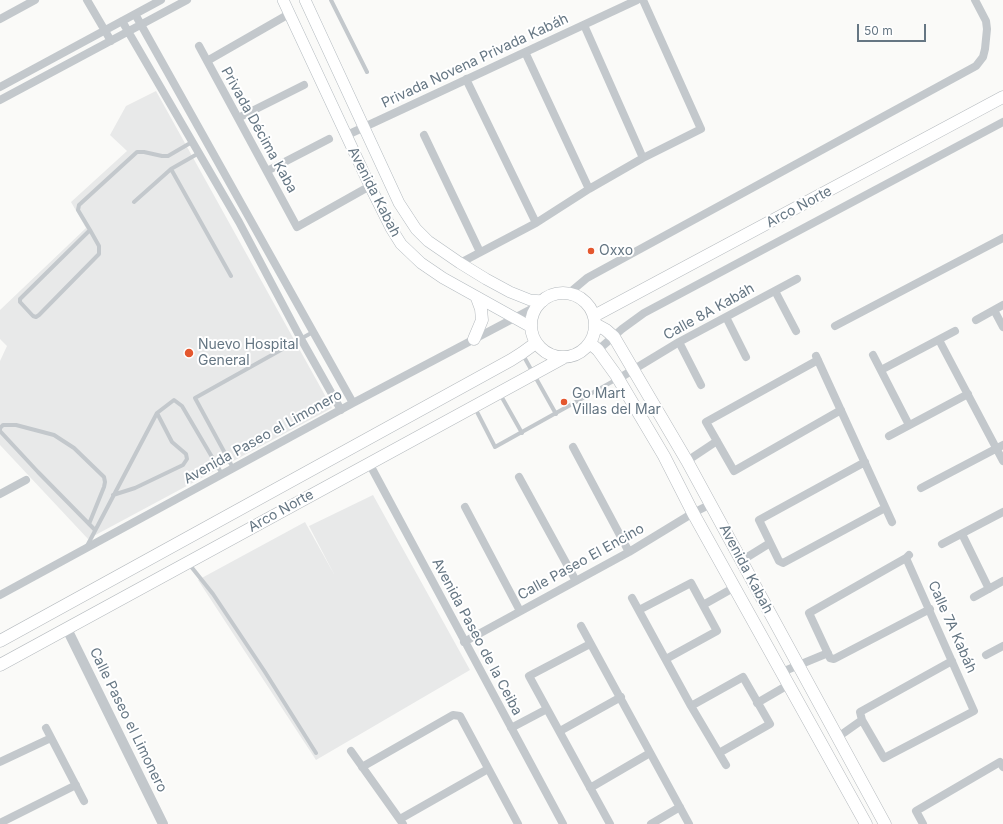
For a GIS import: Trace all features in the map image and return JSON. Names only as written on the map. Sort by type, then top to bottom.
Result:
[{"type":"main road","name":"Avenida Kabah","points":[[283,0],[345,136],[391,228],[401,244],[443,278],[531,327]]},
{"type":"main road","name":"Avenida Kabah","points":[[305,0],[399,203],[416,229],[428,241],[460,263],[510,292],[541,303]]},
{"type":"main road","name":"Arco Norte","points":[[595,320],[1003,97]]},
{"type":"main road","points":[[568,294],[576,296],[584,301],[590,308],[595,320],[593,337],[594,346],[575,355],[563,358],[550,355],[544,351],[536,342],[531,327],[532,319],[541,303],[554,295],[568,294]]},
{"type":"main road","points":[[474,339],[482,320],[481,309],[477,298]]},
{"type":"main road","name":"Avenida Kabah","points":[[595,320],[614,337],[687,461],[885,824]]},
{"type":"main road","name":"Arco Norte","points":[[0,641],[522,353],[536,342]]},
{"type":"main road","name":"Avenida Kabah","points":[[594,346],[618,379],[664,456],[693,513],[866,824]]},
{"type":"main road","name":"Arco Norte","points":[[0,666],[533,373],[563,358]]},
{"type":"street","points":[[87,0],[111,41]]},
{"type":"street","points":[[0,87],[161,0]]},
{"type":"street","points":[[0,100],[187,0]]},
{"type":"street","name":"Privada Novena Privada Kabáh","points":[[345,136],[637,0]]},
{"type":"street","points":[[460,263],[536,223],[589,189],[643,158],[701,129],[643,0]]},
{"type":"street","points":[[568,294],[587,278],[976,66],[983,57],[987,29],[986,21],[975,0]]},
{"type":"street","points":[[0,19],[32,1]]},
{"type":"street","points":[[135,14],[353,403]]},
{"type":"street","points":[[207,61],[289,14]]},
{"type":"street","points":[[122,21],[239,222],[301,339],[341,410]]},
{"type":"street","points":[[584,25],[643,158]]},
{"type":"street","name":"Privada Décima Kaba","points":[[199,46],[297,227],[370,186]]},
{"type":"street","points":[[525,52],[589,189]]},
{"type":"street","points":[[466,79],[536,223]]},
{"type":"street","points":[[238,118],[304,85]]},
{"type":"street","points":[[594,346],[614,337],[622,329],[644,314],[1003,122]]},
{"type":"street","points":[[424,135],[480,252]]},
{"type":"street","points":[[267,171],[329,139]]},
{"type":"street","points":[[239,222],[249,217]]},
{"type":"street","points":[[835,326],[1003,238]]},
{"type":"street","name":"Calle 8A Kabáh","points":[[618,379],[679,342],[797,279]]},
{"type":"street","points":[[775,290],[796,331]]},
{"type":"street","name":"Avenida Paseo el Limonero","points":[[0,595],[353,403],[541,303]]},
{"type":"street","points":[[976,320],[1003,305]]},
{"type":"street","points":[[994,310],[1003,327]]},
{"type":"street","points":[[726,317],[746,357]]},
{"type":"street","points":[[881,370],[955,331]]},
{"type":"street","points":[[939,340],[968,394],[1000,446],[1003,461]]},
{"type":"street","points":[[679,342],[701,385]]},
{"type":"street","points":[[873,355],[910,425]]},
{"type":"street","points":[[841,410],[734,471],[706,422],[817,357],[892,522]]},
{"type":"street","points":[[889,436],[968,394]]},
{"type":"street","points":[[687,461],[717,441]]},
{"type":"street","points":[[921,488],[1000,446]]},
{"type":"street","points":[[573,447],[629,552]]},
{"type":"street","points":[[865,462],[759,520],[783,564],[885,508]]},
{"type":"street","name":"Avenida Paseo de la Ceiba","points":[[369,463],[563,824]]},
{"type":"street","points":[[519,477],[576,581]]},
{"type":"street","points":[[0,494],[26,480]]},
{"type":"street","name":"Calle Paseo El Encino","points":[[464,642],[629,552],[693,513],[711,504]]},
{"type":"street","points":[[465,507],[520,611]]},
{"type":"street","points":[[942,544],[1003,512]]},
{"type":"street","points":[[962,534],[988,589]]},
{"type":"street","points":[[741,561],[770,542]]},
{"type":"street","name":"Calle 7A Kabáh","points":[[828,654],[809,613],[908,556],[974,711],[884,758],[862,720]]},
{"type":"street","points":[[974,597],[1003,581]]},
{"type":"street","points":[[639,610],[691,583],[717,631],[666,659]]},
{"type":"street","points":[[702,604],[734,587]]},
{"type":"street","points":[[632,598],[691,706],[726,765]]},
{"type":"street","points":[[782,672],[828,654],[830,658],[834,659],[930,609]]},
{"type":"street","points":[[581,626],[689,824]]},
{"type":"street","name":"Calle Paseo el Limonero","points":[[67,629],[163,824]]},
{"type":"street","points":[[590,644],[529,676],[610,824]]},
{"type":"street","points":[[986,655],[1003,646]]},
{"type":"street","points":[[838,737],[862,720],[860,712],[952,660]]},
{"type":"street","points":[[691,706],[743,677],[770,724],[719,753]]},
{"type":"street","points":[[757,703],[788,685]]},
{"type":"street","points":[[560,731],[621,697]]},
{"type":"street","points":[[511,728],[547,709]]},
{"type":"street","points":[[362,767],[453,715],[460,716],[516,823]]},
{"type":"street","points":[[46,728],[84,801]]},
{"type":"street","points":[[0,762],[51,738]]},
{"type":"street","points":[[351,751],[401,822],[488,768]]},
{"type":"street","points":[[590,788],[650,753]]},
{"type":"street","points":[[923,824],[916,811],[1000,762],[1003,767]]},
{"type":"street","points":[[0,823],[76,785]]},
{"type":"street","points":[[651,824],[680,807]]},
{"type":"lane","points":[[332,0],[367,72]]},
{"type":"lane","points":[[90,230],[20,299],[20,302],[33,316],[39,315],[99,254],[98,246],[90,230],[77,208],[137,152],[168,156],[192,142]]},
{"type":"lane","points":[[134,202],[171,169],[199,153]]},
{"type":"lane","points":[[171,169],[231,276]]},
{"type":"lane","points":[[233,468],[195,398],[313,332]]},
{"type":"lane","points":[[522,353],[556,414]]},
{"type":"lane","points":[[473,406],[496,447],[618,379]]},
{"type":"lane","points":[[499,392],[522,432]]},
{"type":"lane","points":[[86,548],[157,413],[174,400],[182,406],[222,474]]},
{"type":"lane","points":[[113,495],[135,488],[183,465],[187,459],[186,454],[172,442],[157,413]]},
{"type":"lane","points":[[89,524],[104,487],[104,478],[74,448],[54,435],[16,425],[3,425],[0,428],[0,431],[38,472],[89,524],[95,530]]},
{"type":"lane","points":[[188,562],[213,594],[265,672],[316,753]]},
{"type":"shaded area","points":[[156,91],[332,408],[88,539],[0,445],[0,361],[7,346],[0,339],[0,310],[86,228],[71,202],[127,151],[110,135],[126,106]]},
{"type":"shaded area","points":[[373,495],[470,670],[316,760],[198,580],[305,522],[335,576],[309,526]]},
{"type":"place","name":"Oxxo","points":[[591,251]]},
{"type":"place","name":"Nuevo Hospital General","points":[[189,353]]},
{"type":"place","name":"Go Mart Villas del Mar","points":[[564,402]]}]
